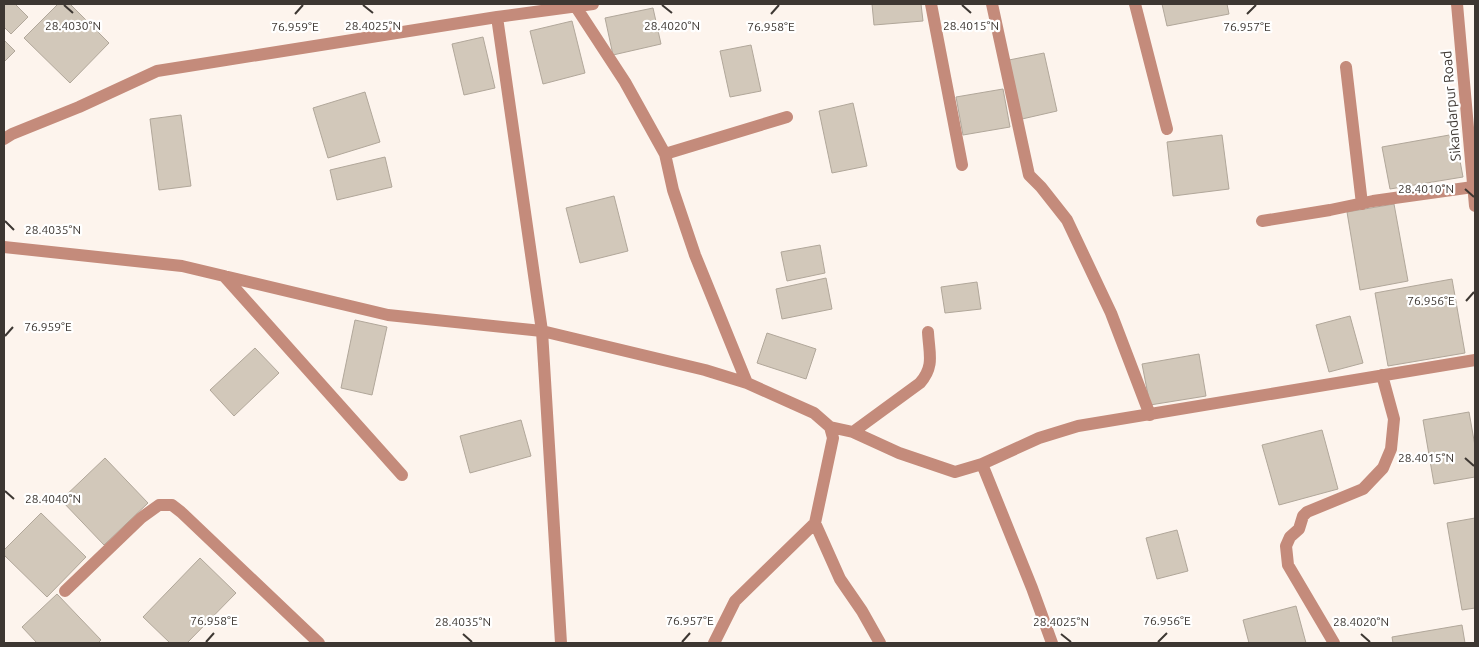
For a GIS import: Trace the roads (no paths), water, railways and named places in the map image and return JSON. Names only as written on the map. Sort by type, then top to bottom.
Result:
[{"type":"street","points":[[7,133],[79,107],[158,71],[497,17],[593,4]]},
{"type":"street","points":[[931,4],[962,166]]},
{"type":"street","points":[[992,4],[1029,175],[1067,220],[1111,313],[1150,416]]},
{"type":"street","points":[[1135,4],[1167,129]]},
{"type":"street","name":"Sikandarpur Road","points":[[1457,4],[1475,206]]},
{"type":"street","points":[[575,5],[625,82],[665,154],[673,190],[695,255],[747,383]]},
{"type":"street","points":[[497,17],[542,332],[560,643]]},
{"type":"street","points":[[1346,67],[1362,204]]},
{"type":"street","points":[[665,154],[787,117]]},
{"type":"street","points":[[1262,221],[1474,187]]},
{"type":"street","points":[[4,247],[182,266],[388,315],[542,332],[705,370],[747,383],[814,413],[830,427],[853,432],[899,454],[954,472],[982,464],[1040,438],[1078,426],[1150,416],[1475,360]]},
{"type":"street","points":[[224,276],[402,475]]},
{"type":"street","points":[[853,432],[920,383],[926,376],[930,366],[928,332]]},
{"type":"street","points":[[1334,643],[1288,565],[1286,546],[1290,538],[1299,529],[1303,516],[1307,512],[1362,489],[1383,468],[1391,449],[1394,419],[1382,375]]},
{"type":"street","points":[[714,643],[735,601],[815,523],[832,446],[833,438],[830,427]]},
{"type":"street","points":[[982,464],[1052,643]]},
{"type":"street","points":[[65,591],[141,518],[159,506],[172,505],[319,643]]},
{"type":"street","points":[[815,523],[840,579],[862,611],[880,643]]}]
